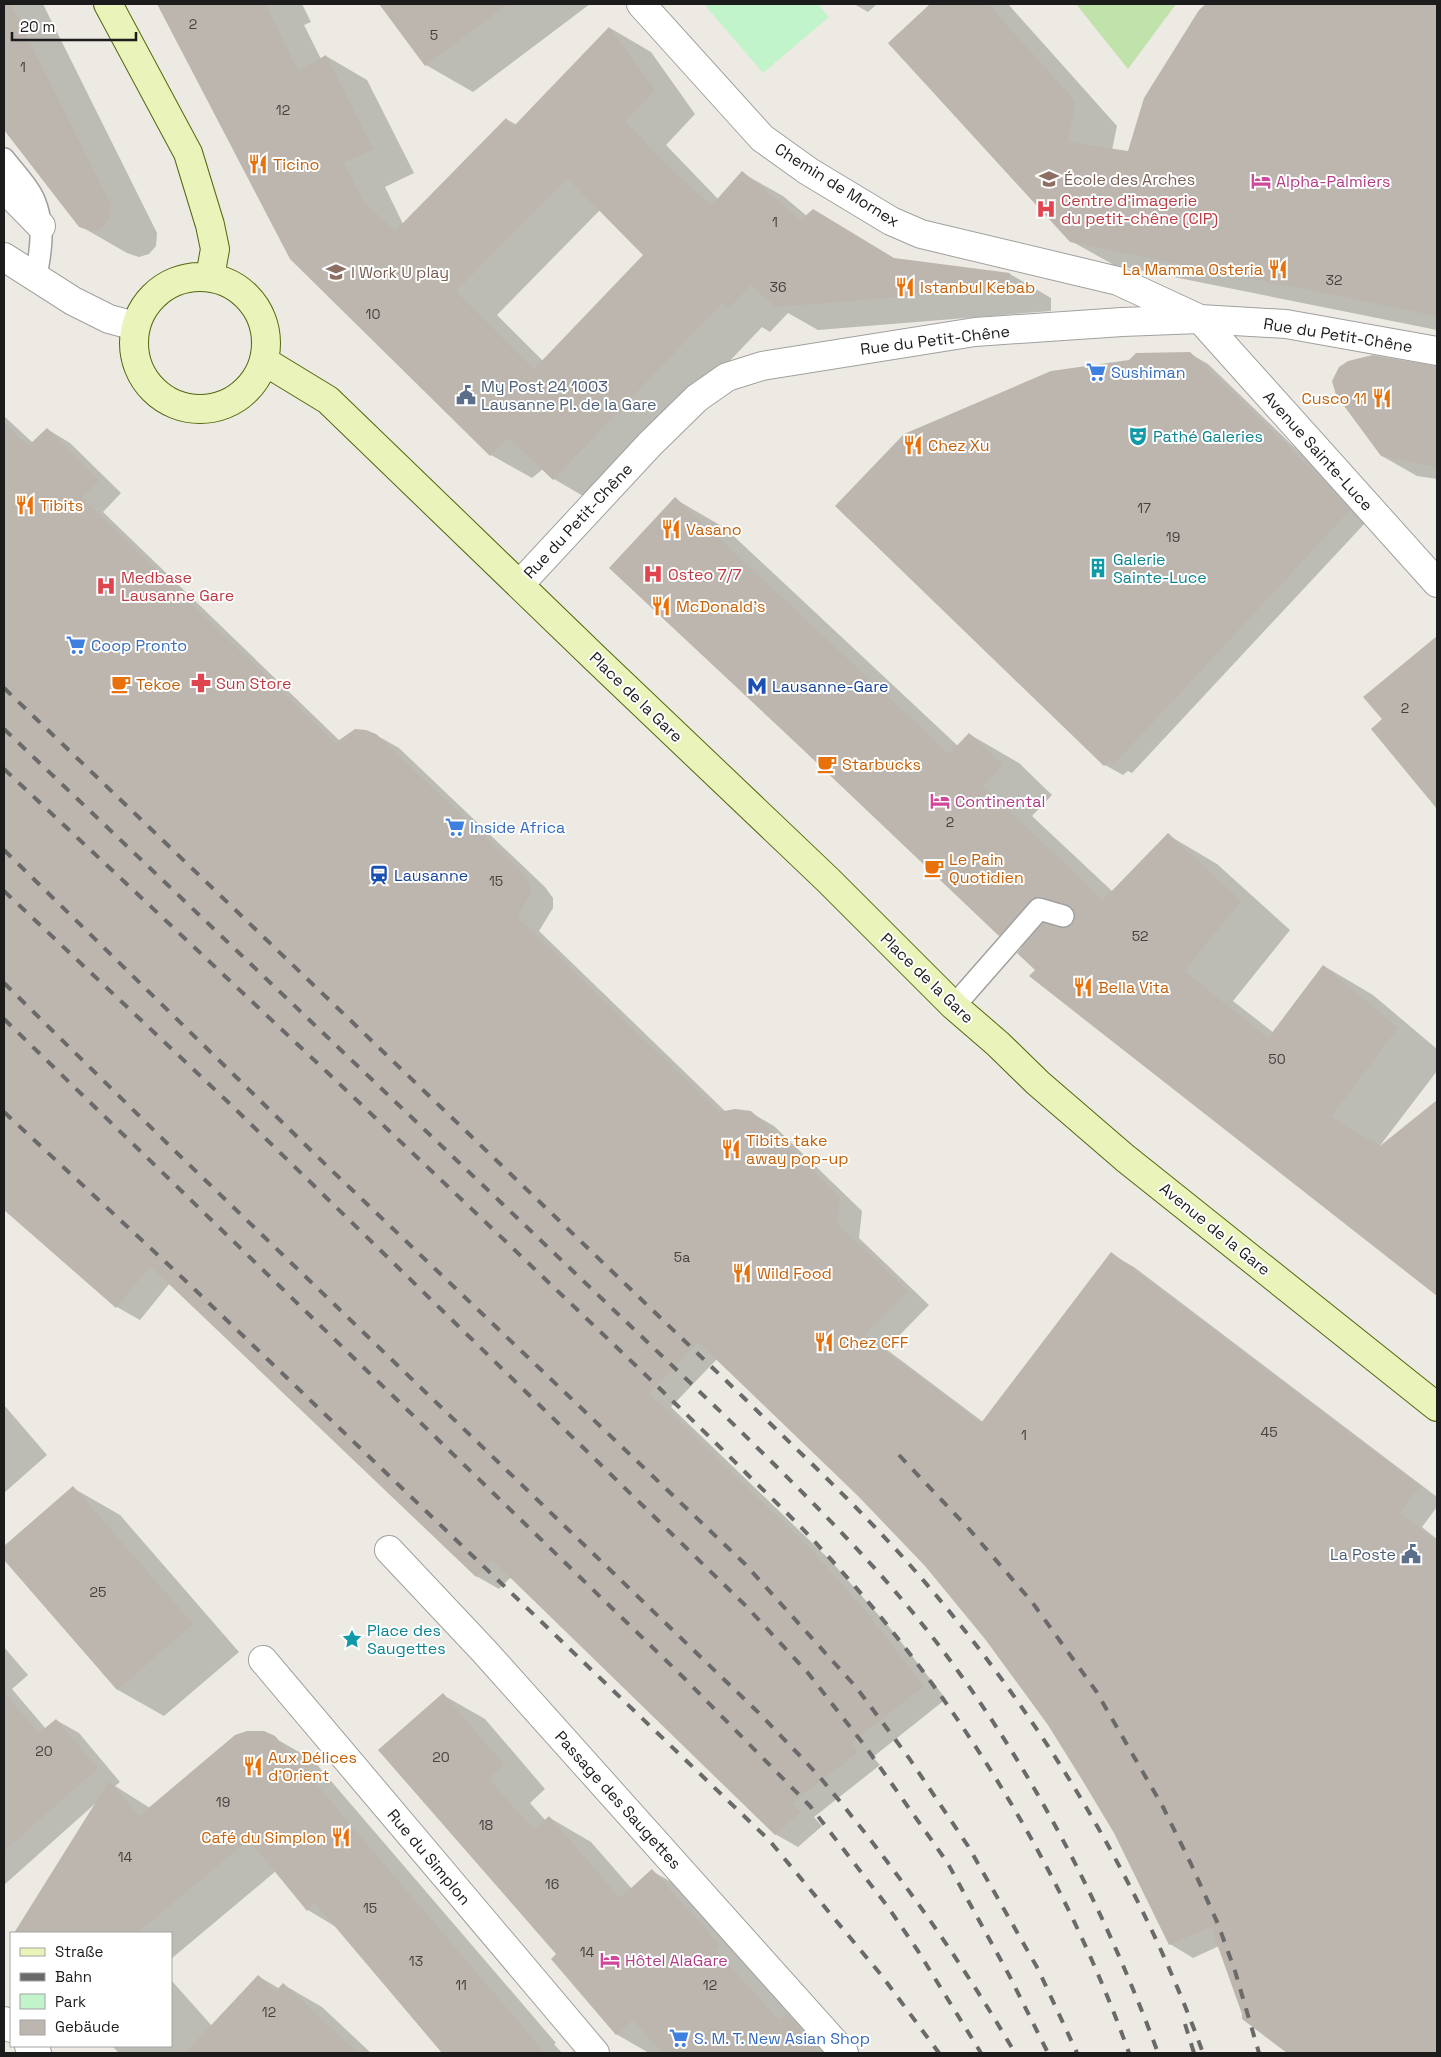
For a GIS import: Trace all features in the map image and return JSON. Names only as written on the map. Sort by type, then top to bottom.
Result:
[{"type":"main road","points":[[108,4],[188,153],[210,225],[215,249],[210,277]]},
{"type":"main road","points":[[190,276],[210,277],[232,284],[249,298],[262,317],[266,339],[264,361],[257,377],[233,401],[217,407],[200,409],[183,407],[167,400],[153,390],[142,377],[133,344],[135,326],[142,308],[155,293],[171,282],[190,276]]},
{"type":"main road","name":"Place de la Gare","points":[[264,361],[328,400],[520,584],[596,660],[828,880],[954,1006],[998,1044]]},
{"type":"main road","name":"Avenue de la Gare","points":[[998,1044],[1038,1083],[1125,1158],[1437,1407]]},
{"type":"street","name":"Chemin de Mornex","points":[[641,4],[762,138],[808,170],[891,221],[921,234],[1118,281],[1200,319]]},
{"type":"street","points":[[4,188],[41,226]]},
{"type":"street","points":[[4,257],[36,276],[72,302],[109,318],[135,326]]},
{"type":"street","name":"Rue du Petit-Chêne","points":[[520,584],[650,444],[697,398],[727,377],[762,366],[975,332],[1122,322],[1200,319],[1286,324],[1437,350]]},
{"type":"street","name":"Avenue Sainte-Luce","points":[[1200,319],[1437,582]]},
{"type":"street","name":"Passage des Saugettes","points":[[389,1550],[484,1651],[844,2053]]},
{"type":"street","name":"Rue du Simplon","points":[[263,1660],[595,2053]]},
{"type":"lane","points":[[4,160],[34,199],[41,226],[42,241],[36,276]]},
{"type":"lane","points":[[954,1006],[1039,909],[1063,916]]},
{"type":"green space","points":[[704,4],[818,4],[829,17],[763,73]]},
{"type":"green space","points":[[1076,4],[1176,4],[1128,69]]},
{"type":"building","points":[[4,4],[11,4],[111,205],[109,219],[102,228],[92,231],[79,227],[4,130]]},
{"type":"building","points":[[157,4],[265,4],[298,71],[326,55],[373,149],[344,163],[363,201],[395,231],[506,118],[513,127],[609,27],[655,90],[625,121],[664,162],[711,206],[742,171],[801,220],[813,209],[894,258],[1010,273],[1010,288],[775,307],[751,285],[728,309],[722,303],[553,480],[509,438],[490,456],[290,259]],"holes":[[[567,178],[643,255],[534,369],[456,291]]]},
{"type":"building","points":[[379,4],[508,4],[425,66]]},
{"type":"building","name":"Alpha-Palmiers","points":[[930,4],[988,4],[1075,101],[1068,142],[1128,151],[1144,98],[1199,10],[1206,4],[1437,4],[1437,316],[1070,242],[888,43]]},
{"type":"building","name":"Galerie Sainte-Luce","points":[[1190,352],[1327,484],[1350,510],[1114,764],[1110,760],[1104,766],[835,506],[904,434],[1051,371],[1129,360],[1136,353]]},
{"type":"building","points":[[1373,355],[1437,366],[1437,467],[1381,456],[1336,395],[1332,381],[1339,367],[1348,361]]},
{"type":"building","points":[[4,423],[28,446],[47,428],[99,480],[82,498],[335,743],[355,729],[366,730],[376,734],[523,873],[530,884],[531,894],[517,917],[719,1112],[735,1109],[751,1111],[840,1197],[837,1224],[908,1291],[864,1335],[981,1423],[1111,1252],[1420,1486],[1400,1513],[1437,1542],[1437,2053],[1287,2053],[1242,2019],[1242,2014],[1211,1927],[1169,1945],[1114,1833],[1081,1778],[1048,1725],[985,1639],[925,1566],[858,1496],[698,1342],[649,1393],[807,1545],[867,1613],[924,1686],[851,1743],[858,1752],[792,1803],[800,1812],[775,1835],[492,1560],[476,1577],[150,1266],[116,1308],[4,1210]]},
{"type":"building","points":[[675,497],[949,754],[969,733],[1003,765],[983,786],[1103,900],[1168,833],[1241,901],[1184,971],[1268,1038],[1323,965],[1398,1028],[1331,1117],[1380,1146],[1437,1100],[1437,1296],[1029,976],[1035,970],[1017,953],[1043,923],[1060,928],[1071,925],[1075,920],[1072,907],[1042,897],[1035,897],[999,936],[609,568]]},
{"type":"building","points":[[1437,636],[1437,809],[1371,729],[1382,719],[1363,697]]},
{"type":"building","points":[[73,1486],[193,1624],[117,1690],[4,1560],[4,1546]]},
{"type":"building","points":[[4,1692],[39,1733],[56,1719],[98,1768],[4,1851]]},
{"type":"building","points":[[443,1693],[504,1765],[489,1779],[534,1830],[549,1816],[620,1898],[652,1869],[719,1944],[715,1950],[779,2020],[786,2013],[821,2053],[662,2053],[633,2020],[616,2035],[551,1959],[556,1954],[378,1750]]},
{"type":"building","points":[[247,1731],[264,1731],[275,1736],[545,2053],[442,2053],[315,1903],[307,1911],[249,1840],[138,1932],[15,1932],[109,1781],[139,1816],[235,1735]]},
{"type":"building","points":[[258,1975],[276,1991],[283,1983],[358,2053],[185,2053]]},
{"type":"railway","points":[[4,688],[742,1396],[853,1505],[917,1573],[1004,1682],[1082,1800],[1117,1861],[1149,1924],[1178,1988],[1203,2053]]},
{"type":"railway","points":[[4,729],[724,1415],[832,1522],[873,1566],[935,1641],[975,1695],[1012,1751],[1046,1809],[1078,1869],[1107,1930],[1134,1991],[1158,2053]]},
{"type":"railway","points":[[4,769],[662,1391],[797,1523],[863,1596],[911,1655],[956,1717],[1036,1847],[1071,1914],[1102,1983],[1129,2053]]},
{"type":"railway","points":[[4,850],[326,1165],[745,1564],[856,1687],[909,1758],[968,1846],[1038,1969],[1077,2053]]},
{"type":"railway","points":[[4,891],[228,1102],[746,1606],[808,1673],[865,1746],[947,1862],[1009,1975],[1048,2053]]},
{"type":"railway","points":[[4,983],[177,1153],[763,1717],[801,1757],[849,1813],[925,1913],[994,2017],[1015,2053]]},
{"type":"railway","points":[[4,1019],[682,1676],[810,1806],[888,1907],[918,1951],[981,2053]]},
{"type":"railway","points":[[4,1112],[188,1283],[769,1840],[882,1976],[939,2053]]},
{"type":"railway","points":[[899,1455],[969,1529],[1032,1602],[1096,1691],[1163,1807],[1191,1864],[1218,1924],[1235,1971],[1259,2053]]},
{"type":"railway","points":[[1185,2024],[1194,2053]]},
{"type":"place","name":"Ticino","points":[[258,164]]},
{"type":"place","name":"École des Arches","points":[[1049,179]]},
{"type":"place","name":"Alpha-Palmiers","points":[[1261,181]]},
{"type":"place","name":"Centre d'imagerie du petit-chêne (CIP)","points":[[1046,209]]},
{"type":"place","name":"La Mamma Osteria","points":[[1278,269]]},
{"type":"place","name":"I Work U play","points":[[336,272]]},
{"type":"place","name":"Istanbul Kebab","points":[[905,287]]},
{"type":"place","name":"Sushiman","points":[[1096,372]]},
{"type":"place","name":"My Post 24 1003 Lausanne Pl. de la Gare","points":[[466,395]]},
{"type":"place","name":"Cusco 11","points":[[1382,398]]},
{"type":"place","name":"Pathé Galeries","points":[[1138,436]]},
{"type":"place","name":"Chez Xu","points":[[913,445]]},
{"type":"place","name":"Tibits","points":[[25,505]]},
{"type":"place","name":"Vasano","points":[[671,529]]},
{"type":"place","name":"Galerie Sainte-Luce","points":[[1098,568]]},
{"type":"place","name":"Osteo 7/7","points":[[653,574]]},
{"type":"place","name":"Medbase Lausanne Gare","points":[[106,586]]},
{"type":"place","name":"McDonald's","points":[[661,606]]},
{"type":"place","name":"Coop Pronto","points":[[76,645]]},
{"type":"place","name":"Sun Store","points":[[201,683]]},
{"type":"place","name":"Tekoe","points":[[121,684]]},
{"type":"place","name":"Lausanne-Gare","points":[[757,686]]},
{"type":"place","name":"Starbucks","points":[[827,764]]},
{"type":"place","name":"Continental","points":[[940,801]]},
{"type":"place","name":"Inside Africa","points":[[455,827]]},
{"type":"place","name":"Le Pain Quotidien","points":[[934,868]]},
{"type":"place","name":"Lausanne","points":[[379,875]]},
{"type":"place","name":"Bella Vita","points":[[1083,987]]},
{"type":"place","name":"Tibits take away pop-up","points":[[731,1149]]},
{"type":"place","name":"Wild Food","points":[[742,1273]]},
{"type":"place","name":"Chez CFF","points":[[824,1342]]},
{"type":"place","name":"La Poste","points":[[1411,1554]]},
{"type":"place","name":"Place des Saugettes","points":[[352,1639]]},
{"type":"place","name":"Aux Délices d'Orient","points":[[253,1766]]},
{"type":"place","name":"Café du Simplon","points":[[341,1837]]},
{"type":"place","name":"Hôtel AlaGare","points":[[610,1960]]},
{"type":"place","name":"S. M. T. New Asian Shop","points":[[679,2038]]}]
